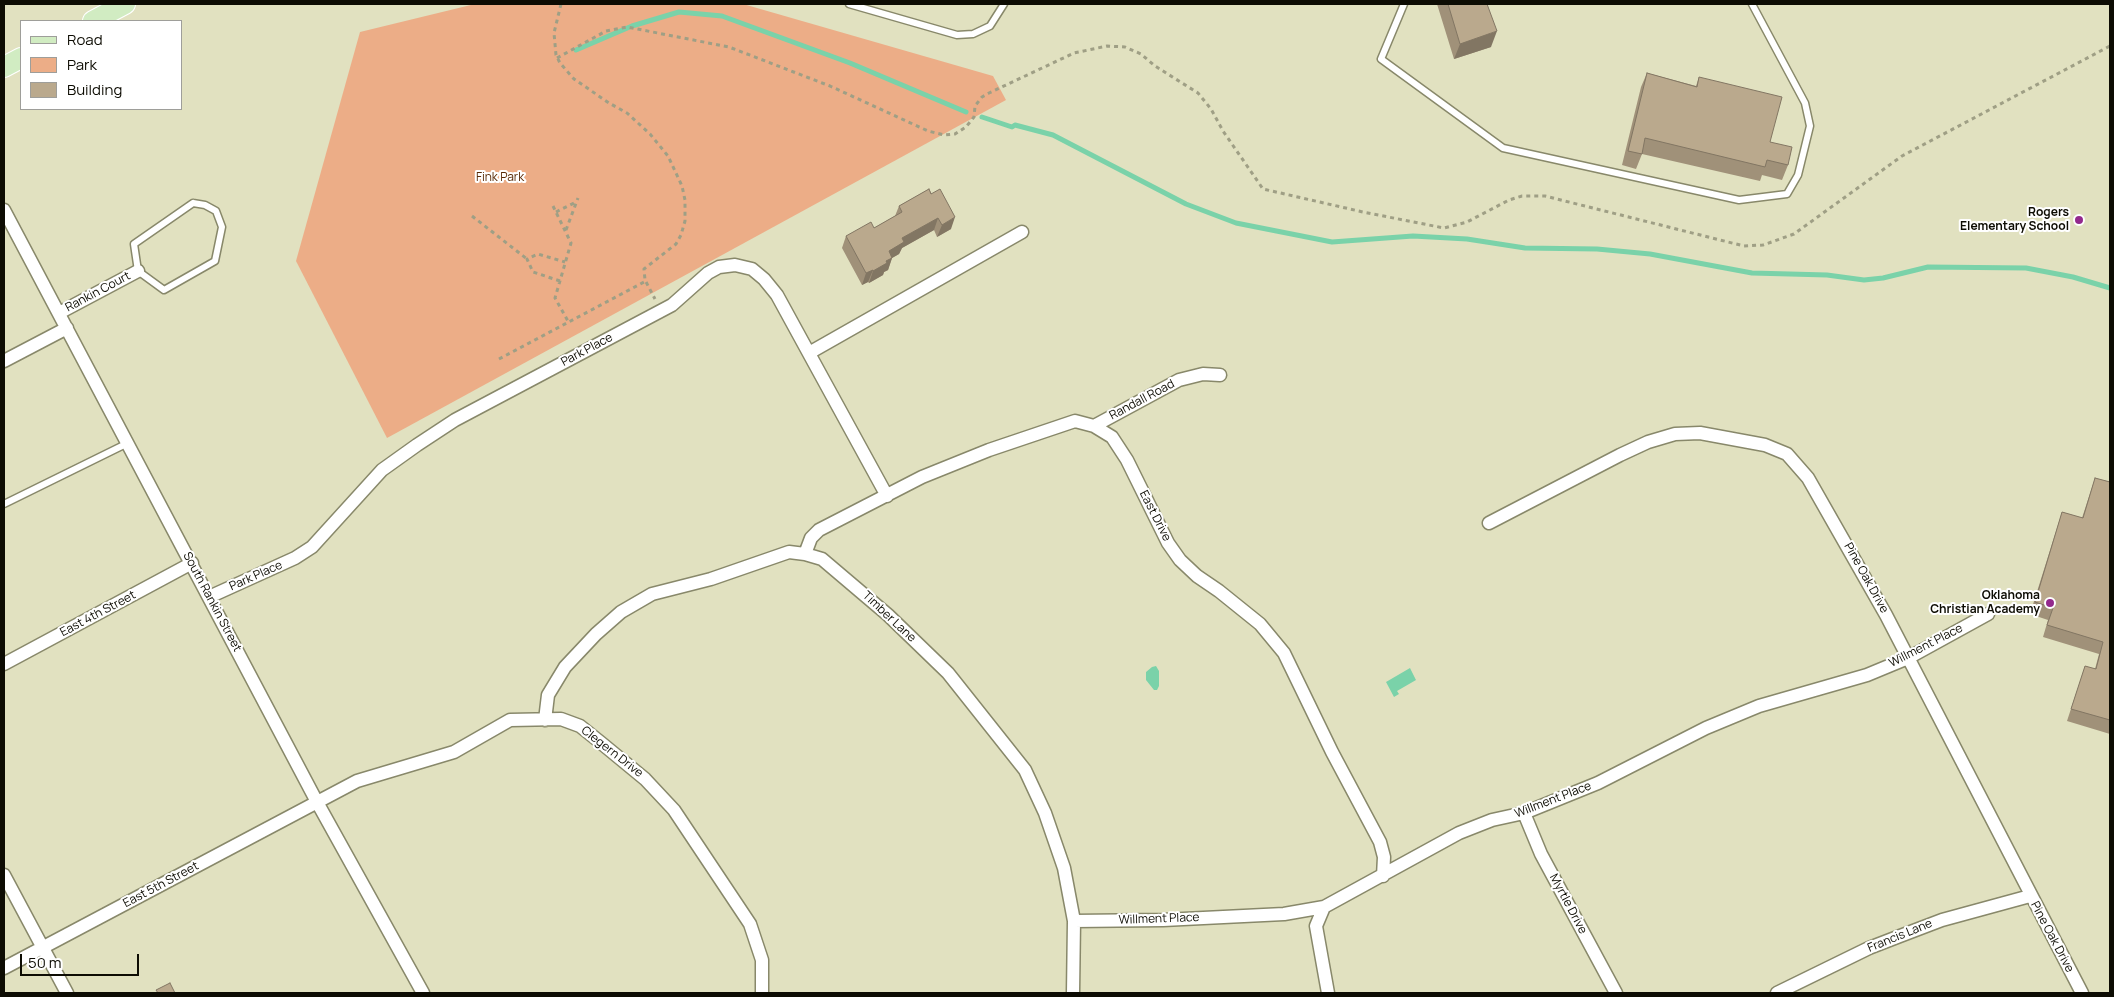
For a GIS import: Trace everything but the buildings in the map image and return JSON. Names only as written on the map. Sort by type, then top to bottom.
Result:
[{"type":"main road","points":[[95,20],[125,4]]},
{"type":"main road","points":[[4,67],[20,59]]},
{"type":"street","name":"South Rankin Street","points":[[4,212],[192,563],[317,802],[423,993]]},
{"type":"street","points":[[809,353],[1022,232]]},
{"type":"street","name":"Park Place","points":[[209,597],[295,558],[312,547],[382,470],[455,420],[672,305],[708,273],[719,267],[735,265],[752,269],[764,279],[777,296],[887,496]]},
{"type":"street","name":"Rankin Court","points":[[59,313],[138,271]]},
{"type":"street","points":[[4,361],[67,328]]},
{"type":"street","name":"Randall Road","points":[[1094,426],[1179,380],[1203,374],[1220,375]]},
{"type":"street","name":"East Drive","points":[[805,554],[811,538],[820,530],[922,478],[989,450],[1074,422],[1094,426],[1112,437],[1127,460],[1168,543],[1180,560],[1196,576],[1219,591],[1260,624],[1284,653],[1332,752],[1380,842],[1384,857],[1383,876]]},
{"type":"street","name":"Pine Oak Drive","points":[[1490,523],[1620,455],[1648,442],[1675,434],[1700,433],[1765,445],[1787,454],[1808,478],[1886,615],[2030,896],[2082,993]]},
{"type":"street","name":"Timber Lane","points":[[544,720],[548,695],[565,667],[596,634],[622,612],[652,594],[711,579],[789,552],[822,559],[888,615],[948,673],[1024,770],[1046,813],[1064,868],[1074,921],[1073,993]]},
{"type":"street","name":"East 4th Street","points":[[4,664],[192,563]]},
{"type":"street","name":"Willment Place","points":[[1074,921],[1163,920],[1284,914],[1324,907],[1459,833],[1492,820],[1524,813],[1598,782],[1706,728],[1759,706],[1866,675],[1908,658],[1988,614]]},
{"type":"street","name":"Clegern Drive","points":[[317,802],[357,781],[454,752],[510,720],[561,719],[580,726],[645,779],[674,810],[750,924],[762,960],[762,993]]},
{"type":"street","name":"East 5th Street","points":[[4,968],[317,802]]},
{"type":"street","name":"Myrtle Drive","points":[[1524,813],[1542,854],[1616,993]]},
{"type":"street","points":[[4,875],[67,993]]},
{"type":"street","name":"Francis Lane","points":[[1777,993],[1869,948],[1908,932],[1942,920],[2030,896]]},
{"type":"street","points":[[1324,907],[1316,926],[1328,993]]},
{"type":"lane","points":[[849,4],[957,35],[973,34],[990,26],[1004,4]]},
{"type":"lane","points":[[1404,4],[1381,59],[1503,148],[1739,200],[1787,194],[1798,175],[1810,126],[1805,103],[1752,4]]},
{"type":"lane","points":[[193,203],[205,205],[216,211],[222,227],[215,261],[164,290],[138,271],[134,244],[193,203]]},
{"type":"lane","points":[[4,504],[128,443]]},
{"type":"path","points":[[561,4],[554,33],[557,58],[574,79],[609,104],[627,113],[650,134],[668,156],[682,186],[685,221],[681,235],[676,244],[644,269],[646,281],[662,310]]},
{"type":"path","points":[[557,58],[606,31],[627,27],[729,47],[830,86],[928,131],[944,135],[955,134],[966,127],[974,117],[975,106],[989,93],[1074,53],[1107,46],[1125,47],[1141,54],[1198,93],[1211,109],[1223,131],[1263,189],[1444,228],[1467,222],[1522,196],[1545,196],[1744,246],[1763,245],[1794,234],[1902,156],[2110,46]]},
{"type":"path","points":[[556,212],[577,200],[565,230]]},
{"type":"path","points":[[553,206],[571,242],[555,298],[569,323]]},
{"type":"path","points":[[472,216],[527,259],[533,272],[560,281]]},
{"type":"path","points":[[527,259],[538,254],[565,262]]},
{"type":"path","points":[[499,359],[646,281]]},
{"type":"green space","name":"Fink Park","points":[[475,4],[743,4],[993,76],[1006,100],[387,438],[296,261],[360,32]]},
{"type":"shaded area","points":[[1156,666],[1159,671],[1159,686],[1157,690],[1154,690],[1146,680],[1146,672]]},
{"type":"shaded area","points":[[1410,668],[1416,680],[1397,691],[1399,694],[1394,697],[1386,682]]},
{"type":"waterway","points":[[576,50],[632,26],[679,12],[722,16],[850,63],[966,112]]},
{"type":"waterway","points":[[982,117],[1012,127],[1015,125],[1053,135],[1186,204],[1236,223],[1332,242],[1413,236],[1467,239],[1525,248],[1597,249],[1650,254],[1752,273],[1827,275],[1864,280],[1883,278],[1928,267],[2026,268],[2073,277],[2110,288]]},
{"type":"place","name":"Rogers Elementary School","points":[[2079,220]]},
{"type":"place","name":"Oklahoma Christian Academy","points":[[2050,603]]}]
